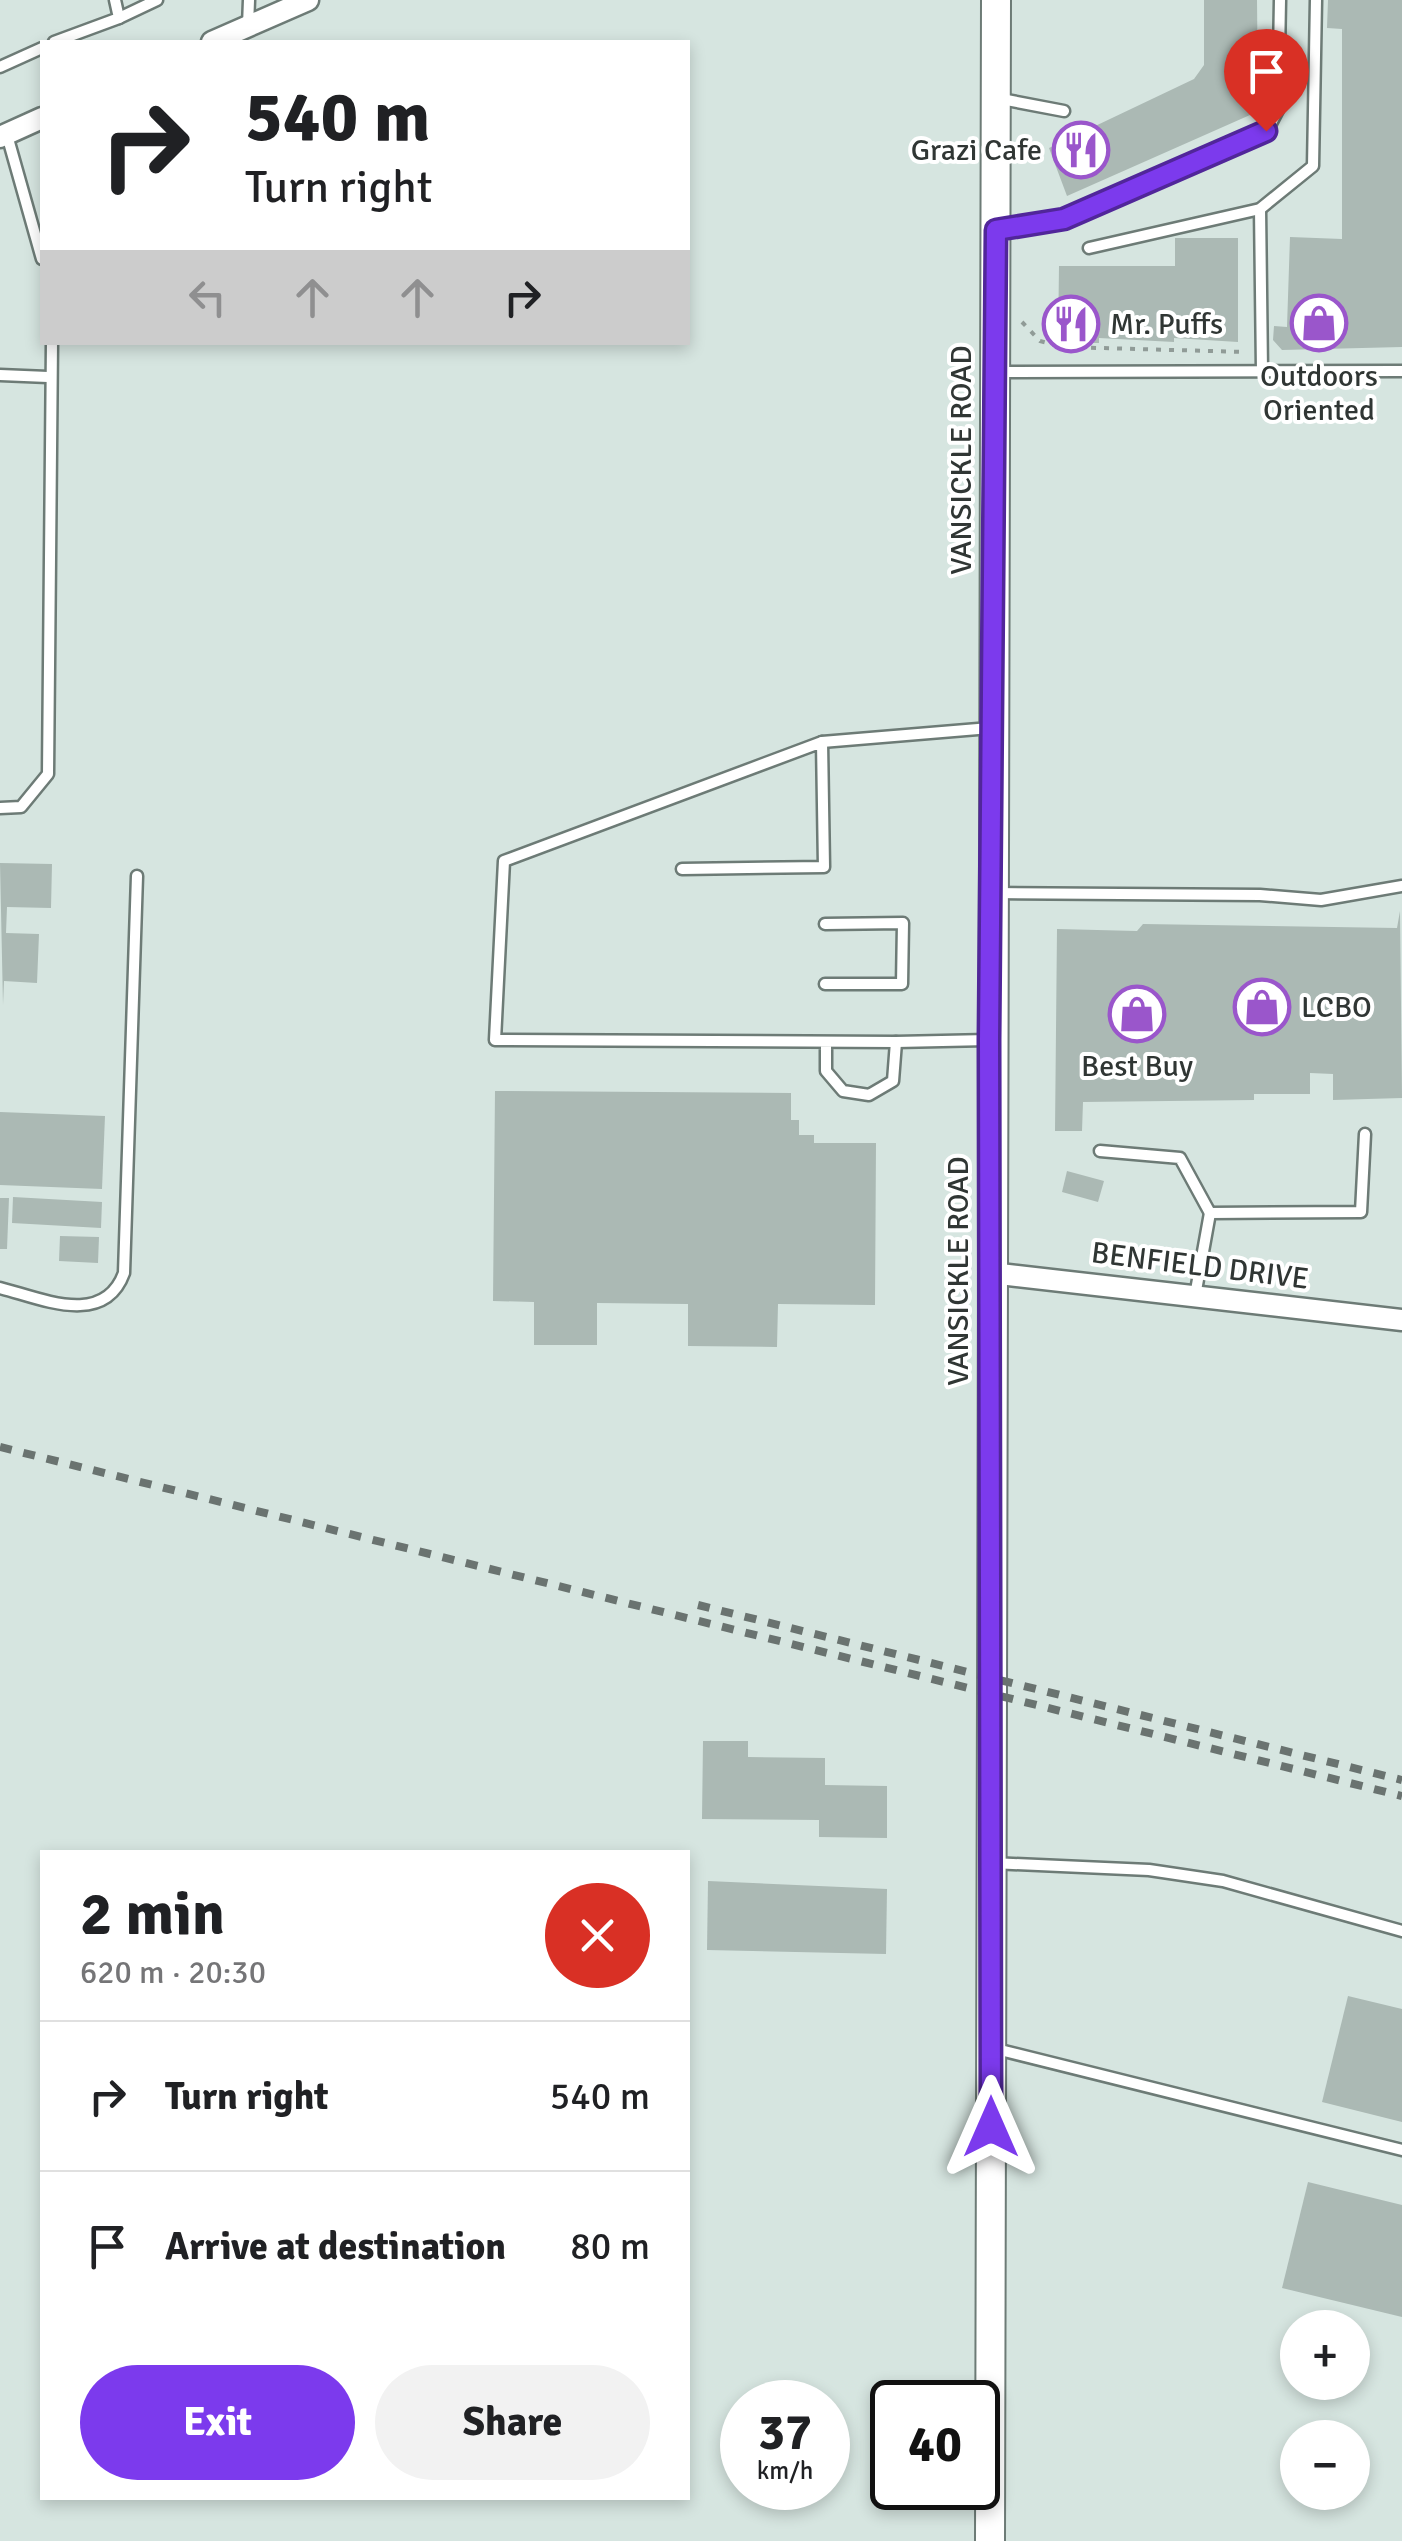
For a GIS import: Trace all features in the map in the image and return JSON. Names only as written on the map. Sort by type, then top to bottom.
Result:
[{"type":"street","points":[[217,40],[308,0]]},
{"type":"street","name":"VANSICKLE ROAD","points":[[990,2541],[989,1040],[996,0]]},
{"type":"street","points":[[3,136],[40,119]]},
{"type":"street","name":"BENFIELD DRIVE","points":[[991,1273],[1402,1320]]},
{"type":"lane","points":[[116,0],[119,18]]},
{"type":"lane","points":[[59,40],[157,0]]},
{"type":"lane","points":[[248,27],[249,0]]},
{"type":"lane","points":[[996,230],[1064,219],[1266,131],[1278,110],[1280,0]]},
{"type":"lane","points":[[1089,248],[1260,210],[1313,166],[1316,0]]},
{"type":"lane","points":[[0,67],[40,49]]},
{"type":"lane","points":[[996,98],[1064,111]]},
{"type":"lane","points":[[3,136],[40,252]]},
{"type":"lane","points":[[1260,210],[1262,371]]},
{"type":"lane","points":[[0,808],[21,807],[48,774],[48,378],[52,345]]},
{"type":"lane","points":[[993,372],[1402,371]]},
{"type":"lane","points":[[0,376],[48,378]]},
{"type":"lane","points":[[989,1040],[495,1040],[504,861],[822,742],[992,728]]},
{"type":"lane","points":[[682,869],[824,867],[822,742]]},
{"type":"lane","points":[[0,1288],[82,1307],[112,1294],[124,1274],[137,876]]},
{"type":"lane","points":[[990,893],[1260,895],[1321,900],[1402,886]]},
{"type":"lane","points":[[824,924],[902,924],[902,984],[825,984]]},
{"type":"lane","points":[[826,1043],[826,1072],[843,1091],[869,1095],[893,1082],[896,1042]]},
{"type":"lane","points":[[1210,1212],[1361,1212],[1365,1134]]},
{"type":"lane","points":[[1100,1151],[1180,1158],[1210,1212],[1195,1296]]},
{"type":"lane","points":[[992,1863],[1149,1870],[1223,1882],[1402,1931]]},
{"type":"lane","points":[[991,2048],[1402,2150]]},
{"type":"path","points":[[1021,321],[1040,341],[1062,346],[1261,353]]},
{"type":"building","points":[[1204,0],[1257,0],[1258,101],[1250,115],[1067,196],[1049,148],[1194,79],[1204,65]]},
{"type":"building","points":[[1328,0],[1402,0],[1402,347],[1282,350],[1273,340],[1274,326],[1287,327],[1290,237],[1342,239],[1342,29],[1327,28]]},
{"type":"building","points":[[1175,238],[1238,238],[1238,342],[1099,338],[1099,343],[1058,343],[1059,266],[1175,266]]},
{"type":"building","points":[[0,863],[52,864],[51,908],[7,907],[6,933],[39,934],[37,983],[4,981],[3,1005]]},
{"type":"building","points":[[1400,911],[1402,1098],[1333,1100],[1333,1074],[1310,1073],[1310,1094],[1254,1094],[1254,1100],[1083,1102],[1082,1131],[1055,1131],[1057,929],[1137,931],[1143,924],[1397,928]]},
{"type":"building","points":[[495,1091],[791,1093],[791,1120],[799,1120],[799,1135],[814,1135],[814,1143],[876,1143],[875,1305],[778,1304],[777,1347],[688,1346],[688,1304],[597,1303],[597,1345],[534,1345],[534,1302],[493,1301]]},
{"type":"building","points":[[0,1112],[105,1116],[102,1189],[0,1185]]},
{"type":"building","points":[[1067,1171],[1104,1181],[1098,1202],[1062,1192]]},
{"type":"building","points":[[13,1197],[102,1202],[101,1228],[12,1223]]},
{"type":"building","points":[[0,1198],[9,1198],[7,1249],[0,1249]]},
{"type":"building","points":[[60,1236],[99,1237],[98,1263],[59,1261]]},
{"type":"building","points":[[703,1741],[748,1741],[748,1757],[825,1758],[825,1785],[887,1786],[887,1838],[819,1837],[819,1820],[702,1819]]},
{"type":"building","points":[[708,1881],[887,1889],[886,1954],[707,1950]]},
{"type":"building","points":[[1348,1996],[1402,2009],[1402,2122],[1322,2102]]},
{"type":"building","points":[[1308,2182],[1402,2205],[1402,2317],[1282,2288]]},
{"type":"railway","points":[[0,1447],[1402,1796]]},
{"type":"railway","points":[[698,1605],[1402,1780]]},
{"type":"place","name":"Grazi Cafe","points":[[1081,150]]},
{"type":"place","name":"Outdoors Oriented","points":[[1319,323]]},
{"type":"place","name":"Mr. Puffs","points":[[1071,324]]},
{"type":"place","name":"LCBO","points":[[1262,1007]]},
{"type":"place","name":"Best Buy","points":[[1137,1014]]},
{"type":"route","points":[[991,2127],[994,1695],[989,1040],[996,230],[1064,219],[1266,131]]}]
